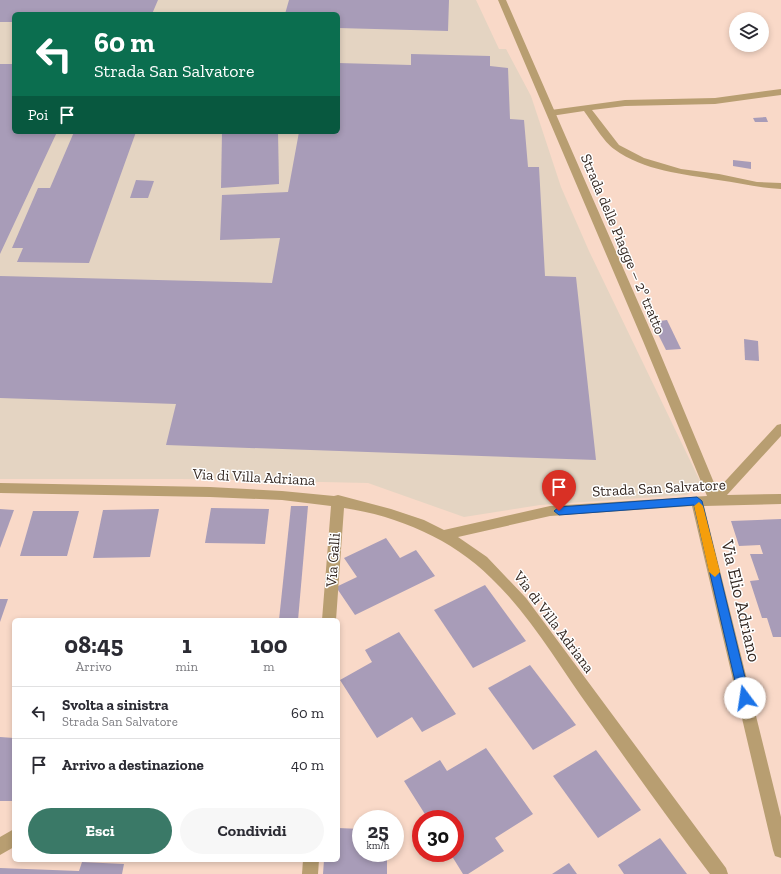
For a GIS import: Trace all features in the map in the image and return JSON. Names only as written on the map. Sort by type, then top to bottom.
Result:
[{"type":"street","name":"Strada delle Piagge – 2º tratto","points":[[502,0],[715,500]]},
{"type":"street","points":[[551,113],[625,103],[714,101],[781,92]]},
{"type":"street","points":[[586,108],[616,147],[641,160],[680,172],[719,177],[757,185],[781,186]]},
{"type":"street","points":[[715,500],[781,428]]},
{"type":"street","name":"Via di Villa Adriana","points":[[0,488],[156,489],[303,495],[338,500],[372,508],[446,535],[483,562],[504,582],[523,604],[665,801],[720,874]]},
{"type":"street","name":"Via Galli","points":[[329,618],[338,500]]},
{"type":"street","name":"Strada San Salvatore","points":[[446,535],[541,512],[715,500],[781,500]]},
{"type":"street","name":"Via Elio Adriano","points":[[697,501],[781,850]]},
{"type":"street","points":[[0,847],[12,838]]},
{"type":"street","points":[[310,874],[311,862]]},
{"type":"shaded area","points":[[0,0],[476,0],[499,49],[506,49],[531,96],[561,187],[589,251],[700,481],[687,495],[540,505],[464,517],[368,483],[181,479],[0,479]]},
{"type":"building","points":[[0,0],[158,0],[153,12],[12,12],[12,22],[0,22]]},
{"type":"building","points":[[289,0],[449,0],[448,31],[340,28],[340,12],[286,12]]},
{"type":"building","points":[[411,54],[490,56],[490,66],[508,68],[510,119],[524,120],[528,167],[539,167],[545,276],[576,277],[596,460],[166,445],[176,404],[0,398],[0,276],[272,283],[280,238],[220,240],[222,195],[288,192],[299,134],[340,134],[340,63],[411,65]]},
{"type":"building","points":[[0,64],[12,64],[12,134],[56,134],[0,254]]},
{"type":"building","points":[[766,117],[768,122],[755,122],[753,118]]},
{"type":"building","points":[[73,134],[135,134],[89,263],[17,262],[23,248],[12,248],[38,188],[50,188]]},
{"type":"building","points":[[222,134],[278,134],[279,184],[221,188]]},
{"type":"building","points":[[733,160],[751,162],[751,169],[733,166]]},
{"type":"building","points":[[136,180],[154,181],[148,198],[130,198]]},
{"type":"building","points":[[667,320],[681,349],[666,350],[652,322]]},
{"type":"building","points":[[744,339],[758,341],[759,361],[745,360]]},
{"type":"building","points":[[291,506],[308,506],[298,618],[279,618]]},
{"type":"building","points":[[211,508],[269,509],[265,544],[205,543]]},
{"type":"building","points":[[0,509],[14,510],[0,548]]},
{"type":"building","points":[[159,509],[150,557],[93,558],[103,510]]},
{"type":"building","points":[[33,511],[79,511],[67,556],[20,556]]},
{"type":"building","points":[[781,519],[781,637],[773,637],[767,618],[762,618],[750,581],[759,580],[750,554],[763,554],[760,545],[739,546],[731,521]]},
{"type":"building","points":[[386,538],[400,558],[416,550],[435,576],[355,615],[336,587],[357,577],[344,558]]},
{"type":"building","points":[[485,585],[526,641],[473,668],[434,610]]},
{"type":"building","points":[[0,599],[8,599],[0,622]]},
{"type":"building","points":[[399,632],[456,714],[422,732],[412,717],[377,738],[340,680],[372,662],[365,650]]},
{"type":"building","points":[[530,665],[576,725],[533,750],[488,688]]},
{"type":"building","points":[[0,737],[12,738],[12,801],[0,801]]},
{"type":"building","points":[[486,748],[533,814],[495,838],[504,851],[468,874],[463,874],[456,862],[464,862],[464,810],[422,810],[404,781],[440,760],[447,771]]},
{"type":"building","points":[[596,750],[641,810],[598,838],[553,776]]},
{"type":"building","points":[[340,828],[352,829],[352,862],[387,862],[387,874],[323,874],[324,862],[340,862]]},
{"type":"building","points":[[660,838],[687,874],[624,874],[618,865]]},
{"type":"building","points":[[82,862],[124,864],[122,874],[0,874],[0,868],[79,871]]},
{"type":"building","points":[[569,863],[577,874],[552,874]]},
{"type":"slow traffic","points":[[699,506],[715,572]]},
{"type":"route","points":[[559,511],[697,501],[745,698]]}]
